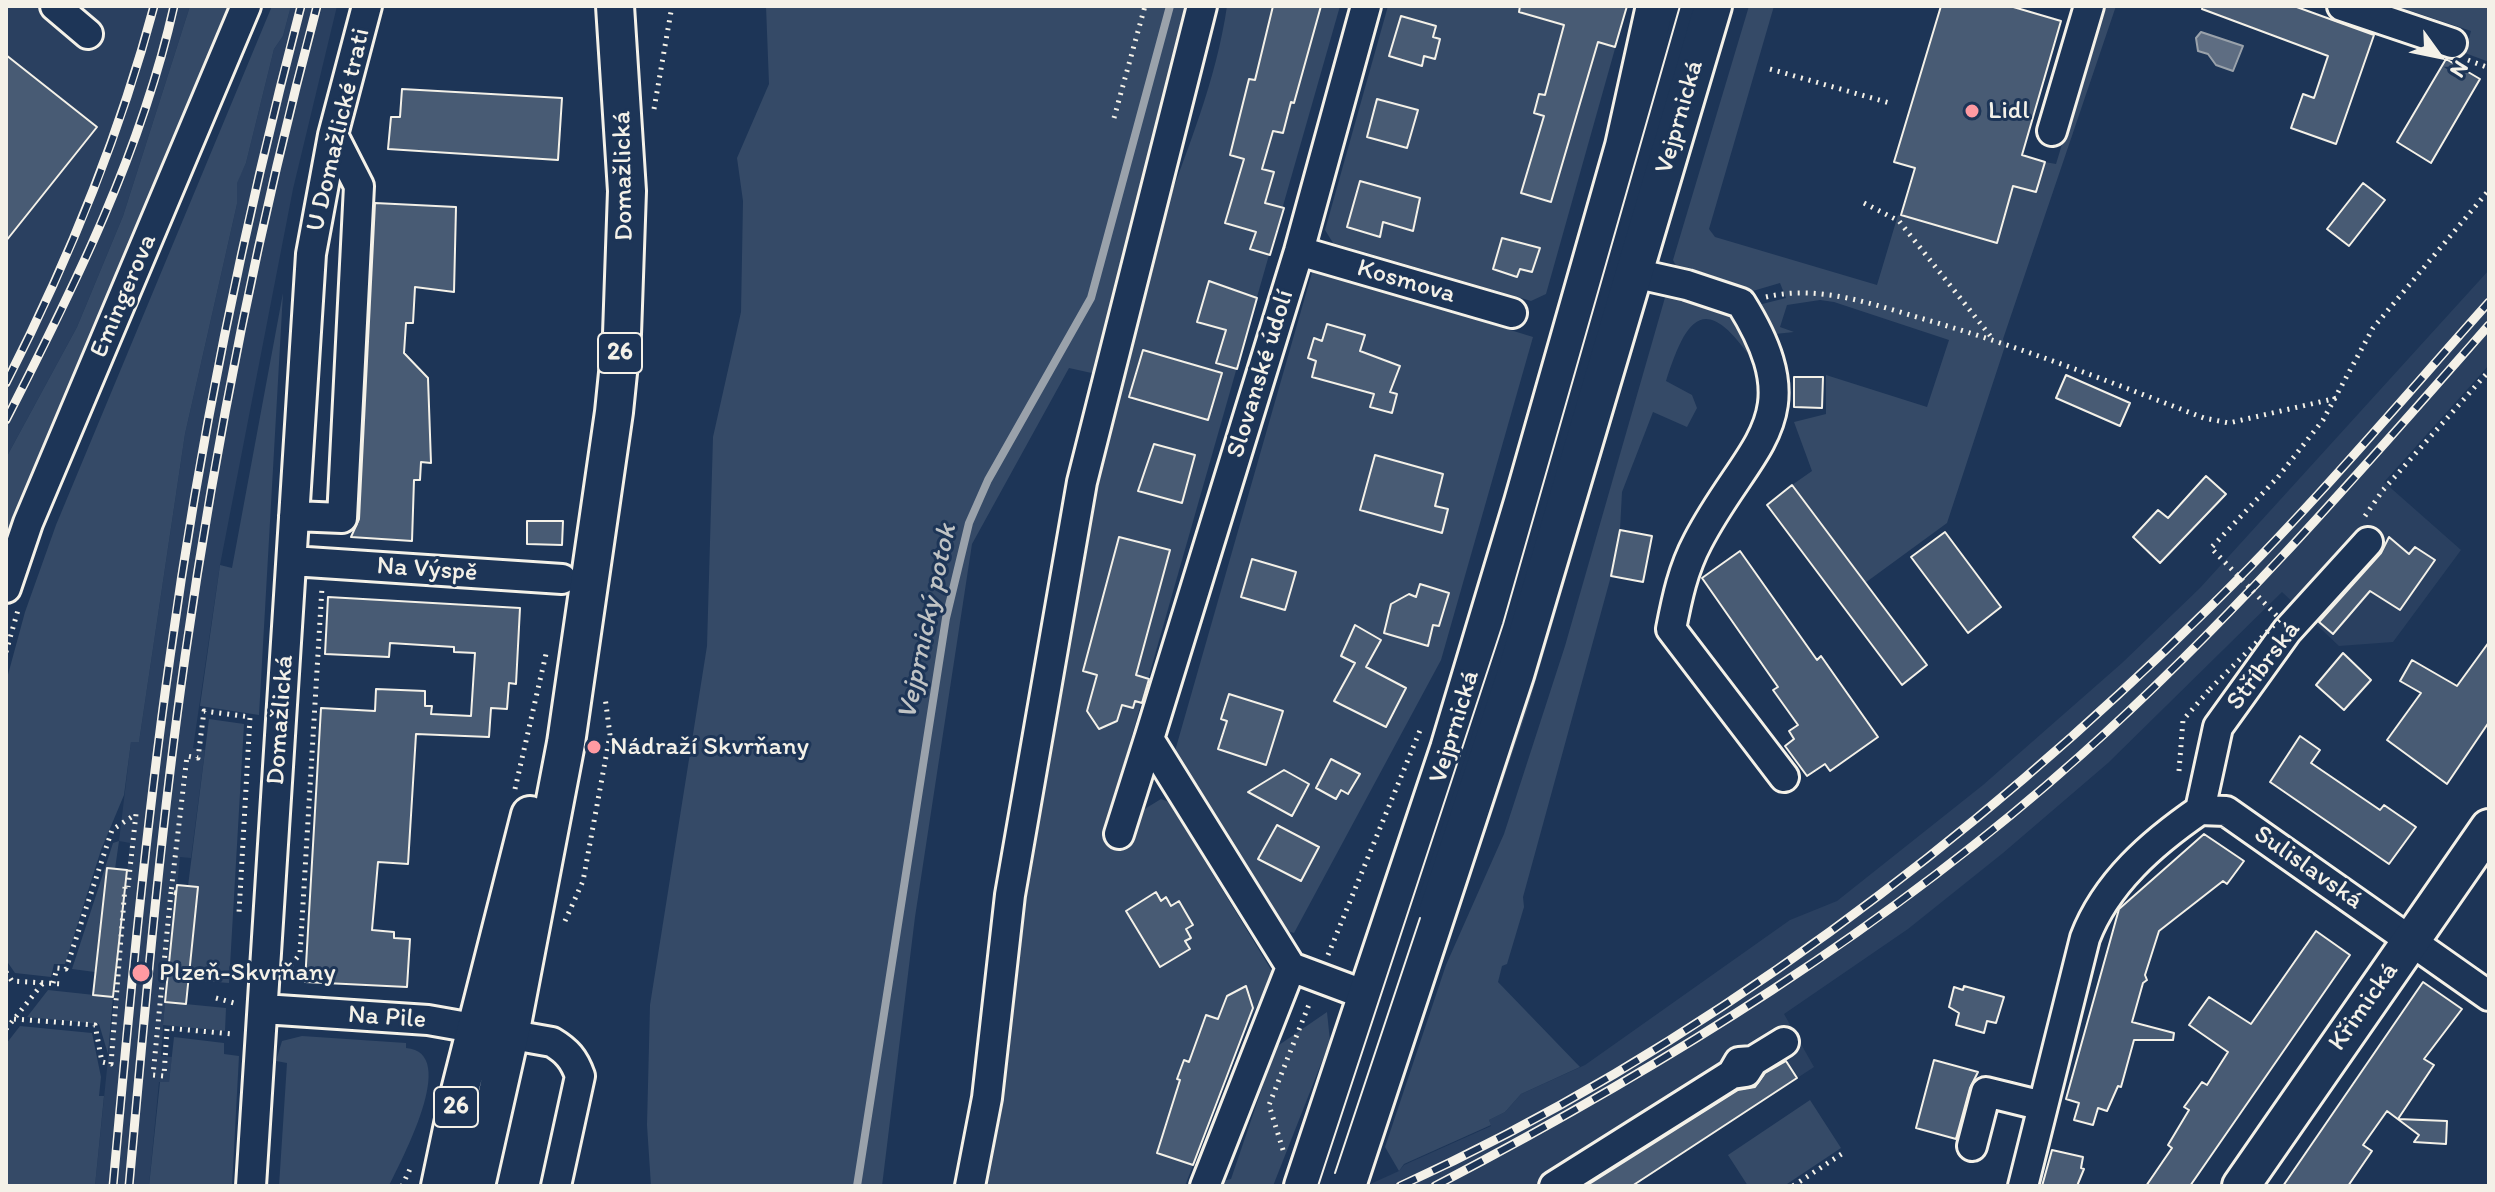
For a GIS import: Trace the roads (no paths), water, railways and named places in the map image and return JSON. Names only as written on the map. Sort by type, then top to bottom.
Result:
[{"type":"main road","name":"Domažlická","points":[[476,1186],[494,1032],[575,581],[608,466],[622,334],[627,191],[615,6]]},
{"type":"main road","name":"Vejprnická","points":[[1612,268],[1624,146],[1655,6]]},
{"type":"main road","name":"Vejprnická","points":[[1347,1186],[1386,1003],[1453,734],[1612,268],[1713,6]]},
{"type":"main road","name":"Křimická","points":[[2241,1186],[2489,828]]},
{"type":"main road","name":"Vejprnická","points":[[1295,1174],[1386,1003]]},
{"type":"main road","name":"Domažlická","points":[[440,1186],[494,1032]]},
{"type":"street","points":[[55,6],[88,34]]},
{"type":"street","name":"Emingerova","points":[[6,588],[28,523],[246,6]]},
{"type":"street","name":"U Domažlické trati","points":[[311,254],[333,135],[367,6]]},
{"type":"street","points":[[970,1186],[987,1098],[1010,895],[1082,482],[1202,6]]},
{"type":"street","name":"Slovanské údolí","points":[[1119,834],[1299,251],[1366,6]]},
{"type":"street","name":"Vejprnická","points":[[1612,268],[1686,6]]},
{"type":"street","points":[[2052,131],[2089,6]]},
{"type":"street","points":[[2342,6],[2452,43]]},
{"type":"street","points":[[294,516],[342,518],[359,186],[333,135]]},
{"type":"street","name":"Kosmova","points":[[1299,251],[1512,313]]},
{"type":"street","name":"Domažlická","points":[[251,1186],[311,254]]},
{"type":"street","points":[[1612,268],[1741,303],[1763,337],[1774,368],[1765,438],[1698,540],[1679,586],[1671,629],[1784,777]]},
{"type":"street","name":"Stříbrská","points":[[2200,810],[2218,727],[2287,631],[2368,542]]},
{"type":"street","name":"Na Výspě","points":[[292,561],[575,581]]},
{"type":"street","points":[[1149,739],[1291,967],[1386,1003]]},
{"type":"street","points":[[2023,1186],[2093,915],[2128,869],[2200,810]]},
{"type":"street","name":"Sulislavská","points":[[2200,810],[2226,811],[2489,996]]},
{"type":"street","points":[[1205,1186],[1291,967]]},
{"type":"street","name":"Vejprnická","points":[[1325,1186],[1386,1003]]},
{"type":"street","name":"Na Pile","points":[[263,1009],[428,1020],[552,1042],[564,1049],[580,1076],[556,1186]]},
{"type":"street","points":[[1554,1186],[1784,1042]]},
{"type":"street","points":[[1972,1146],[1986,1092],[2043,1106]]},
{"type":"waterway","name":"Vejprnický potok","points":[[857,1186],[946,618],[969,523],[988,480],[1091,298],[1170,6]]},
{"type":"tram line","points":[[1318,1186],[1503,624],[1680,6]]},
{"type":"tram line","points":[[1335,1173],[1420,918]]},
{"type":"railway","points":[[6,383],[90,198],[125,103],[154,6]]},
{"type":"railway","points":[[6,420],[80,269],[124,167],[160,61],[174,6]]},
{"type":"railway","points":[[113,1186],[145,855],[195,493],[243,248],[301,6]]},
{"type":"railway","points":[[129,1186],[161,855],[197,575],[225,411],[258,248],[317,6]]},
{"type":"railway","points":[[1400,1186],[1511,1132],[1620,1071],[1727,1004],[1931,855],[2029,774],[2211,606],[2318,495],[2489,302]]},
{"type":"railway","points":[[1435,1186],[1606,1092],[1772,990],[1852,936],[2007,819],[2136,705],[2241,600],[2489,325]]},
{"type":"place","name":"Lidl","points":[[1972,111]]},
{"type":"place","name":"Nádraží Skvrňany","points":[[594,747]]},
{"type":"place","name":"Plzeň-Skvrňany","points":[[141,973]]}]
